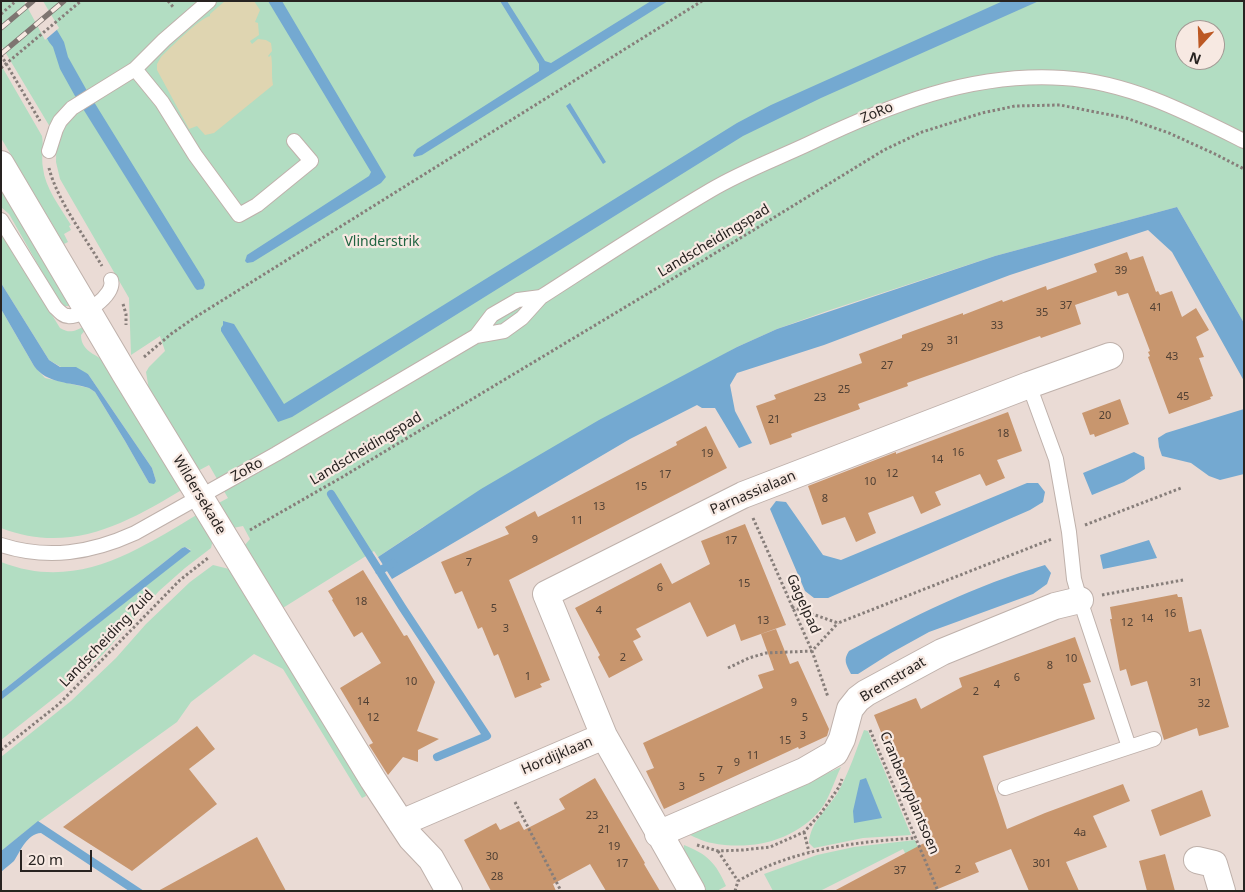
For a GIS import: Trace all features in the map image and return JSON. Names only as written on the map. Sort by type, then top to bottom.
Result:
[{"type":"street","name":"Wildersekade","points":[[1,164],[125,374],[373,780],[411,838],[431,859],[449,891]]},
{"type":"street","name":"Parnassialaan","points":[[604,736],[546,594],[743,494],[1028,385],[1110,356]]},
{"type":"street","name":"Bremstraat","points":[[835,753],[842,738],[850,709],[866,693],[942,652],[1055,606],[1080,600]]},
{"type":"street","name":"Hordijklaan","points":[[401,823],[604,736],[692,891]]},
{"type":"street","points":[[658,834],[804,771],[835,753]]},
{"type":"street","points":[[1197,860],[1214,864],[1222,891]]},
{"type":"lane","points":[[49,151],[60,121],[78,104],[134,70],[164,40],[209,1]]},
{"type":"lane","points":[[134,70],[162,102],[195,156],[239,215],[257,205],[311,162],[294,141]]},
{"type":"lane","name":"ZoRo","points":[[1,545],[26,552],[41,553],[89,550],[113,543],[135,533],[276,454],[476,336],[504,331],[522,318],[541,297],[712,189],[830,133],[906,101],[942,90],[985,81],[1026,76],[1064,78],[1100,83],[1174,106],[1244,140]]},
{"type":"lane","points":[[1,220],[59,311],[67,316],[72,316],[88,309],[106,296],[112,286],[112,280]]},
{"type":"lane","name":"ZoRo","points":[[476,336],[492,315],[518,300],[541,297]]},
{"type":"lane","points":[[1028,385],[1056,458],[1069,532],[1074,579],[1129,747]]},
{"type":"lane","points":[[1005,788],[1154,739]]},
{"type":"path","points":[[1,14],[16,1]]},
{"type":"path","points":[[1,68],[81,1]]},
{"type":"path","points":[[125,374],[171,334],[194,318],[702,1]]},
{"type":"path","points":[[1,55],[45,130],[49,151],[49,168],[53,183],[112,280]]},
{"type":"path","name":"Landscheidingspad","points":[[228,544],[726,247],[884,150],[922,132],[982,112],[1014,106],[1060,105],[1126,118],[1169,134],[1244,169]]},
{"type":"path","points":[[728,668],[749,658],[766,654],[812,651],[838,623],[1182,488]]},
{"type":"path","name":"Gagelpad","points":[[743,494],[812,651],[833,709],[846,720]]},
{"type":"path","name":"Landscheiding Zuid","points":[[1,750],[59,704],[180,580],[228,544]]},
{"type":"path","points":[[1080,600],[1182,580]]},
{"type":"path","points":[[791,606],[838,623]]},
{"type":"path","name":"Cranberryplantsoen","points":[[846,720],[863,722],[869,726],[938,891]]},
{"type":"path","points":[[658,834],[718,851],[770,847],[804,832],[821,813],[839,787],[846,767],[835,753]]},
{"type":"path","points":[[503,779],[561,891]]},
{"type":"path","points":[[804,832],[809,852]]},
{"type":"path","points":[[735,891],[738,881],[751,874],[809,852],[870,841],[916,838]]},
{"type":"path","points":[[718,851],[738,881]]},
{"type":"green space","name":"Vlinderstrik","points":[[1,1],[1244,1],[1244,323],[1177,207],[995,256],[827,311],[777,329],[737,347],[423,527],[378,557],[374,551],[278,611],[244,546],[250,539],[243,526],[233,528],[215,505],[228,498],[209,465],[196,472],[149,390],[146,372],[165,351],[160,336],[131,355],[129,298],[60,179],[56,162],[57,114],[50,127],[1,45]]},
{"type":"green space","points":[[1,65],[42,136],[44,175],[54,197],[71,225],[69,226],[71,230],[64,234],[68,242],[64,244],[1,138]]},
{"type":"green space","points":[[1,185],[70,306],[65,306],[57,298],[9,214],[1,207]]},
{"type":"green space","points":[[1,232],[60,328],[70,331],[85,326],[87,328],[81,335],[83,344],[88,350],[103,360],[185,488],[142,513],[120,523],[75,536],[51,538],[27,535],[1,528],[1,309],[34,366],[45,378],[89,388],[95,392],[149,483],[156,481],[152,468],[88,374],[67,367],[61,367],[49,360],[1,283]]},
{"type":"green space","points":[[200,513],[214,535],[211,548],[159,591],[103,654],[68,687],[1,740],[1,700],[191,550],[185,547],[182,548],[1,692],[1,562],[29,570],[56,572],[106,563],[130,553]]},
{"type":"green space","points":[[213,565],[229,569],[362,779],[366,796],[362,798],[283,669],[254,654],[191,702],[177,722],[31,827],[1,851],[1,757],[71,701],[116,658],[146,624],[190,582]]},
{"type":"green space","points":[[864,730],[868,731],[911,835],[863,838],[814,848],[809,843],[810,835],[816,822],[842,785]]},
{"type":"green space","points":[[841,767],[821,809],[798,829],[785,836],[771,841],[742,846],[709,842],[690,835]]},
{"type":"green space","points":[[915,840],[935,891],[924,891],[903,849],[820,891],[773,891],[764,874],[817,855],[854,847]]},
{"type":"green space","points":[[684,845],[710,860],[726,886],[717,891],[706,891],[683,853]]},
{"type":"sand","points":[[225,1],[254,1],[260,10],[255,22],[258,23],[259,35],[250,41],[252,44],[258,39],[271,43],[272,51],[268,56],[271,55],[273,85],[214,133],[205,135],[197,126],[189,129],[157,70],[157,64],[161,57],[178,41],[199,22],[210,16]]},
{"type":"water","points":[[27,1],[40,1],[64,42],[68,57],[86,89],[204,280],[205,285],[203,289],[197,290],[195,288],[75,96],[60,69],[53,47]]},
{"type":"water","points":[[268,1],[282,1],[386,177],[381,183],[253,262],[247,263],[245,261],[247,255],[369,176],[371,172]]},
{"type":"water","points":[[500,1],[507,1],[545,61],[551,63],[651,1],[668,1],[422,155],[414,157],[413,155],[417,149],[539,71],[539,64]]},
{"type":"water","points":[[1003,1],[1039,1],[821,98],[743,136],[292,417],[278,422],[221,331],[223,321],[234,324],[284,404],[737,123],[771,105]]},
{"type":"water","points":[[570,103],[606,162],[603,164],[566,106]]},
{"type":"water","points":[[1177,207],[1244,323],[1244,381],[1172,252],[1148,230],[1010,275],[824,345],[737,373],[730,385],[735,411],[752,443],[739,448],[715,408],[702,408],[697,405],[630,439],[392,579],[378,557],[481,489],[599,420],[737,347],[777,329],[995,256]]},
{"type":"water","points":[[1,283],[49,360],[60,367],[76,367],[88,374],[152,468],[156,481],[154,484],[149,483],[95,392],[89,388],[59,382],[45,376],[34,366],[1,309]]},
{"type":"water","points":[[1244,409],[1244,474],[1220,480],[1209,476],[1191,463],[1162,456],[1158,438],[1166,433]]},
{"type":"water","points":[[1134,452],[1144,457],[1145,469],[1124,482],[1092,495],[1083,473]]},
{"type":"water","points":[[1027,483],[1038,483],[1045,492],[1043,502],[1030,510],[828,598],[814,598],[805,591],[770,509],[776,501],[786,502],[823,555],[841,560]]},
{"type":"water","points":[[1149,540],[1157,558],[1103,569],[1100,555]]},
{"type":"water","points":[[185,547],[191,551],[1,700],[1,692]]},
{"type":"water","points":[[1045,565],[1051,573],[1047,584],[1033,594],[929,632],[858,674],[851,674],[846,662],[849,651],[896,626],[969,592]]},
{"type":"water","points":[[866,778],[882,818],[854,823],[853,811],[860,780]]},
{"type":"water","points":[[38,821],[144,891],[129,891],[41,833],[28,839],[14,861],[1,872],[1,851]]},
{"type":"pier","points":[[24,1],[43,1],[59,28],[45,40]]},
{"type":"building","points":[[1127,252],[1130,260],[1143,256],[1156,292],[1158,291],[1160,295],[1172,291],[1182,317],[1196,308],[1209,330],[1196,337],[1204,357],[1199,358],[1213,396],[1210,397],[1211,399],[1169,414],[1148,357],[1150,356],[1148,352],[1150,351],[1128,293],[1118,296],[1116,291],[1075,305],[1081,324],[1041,338],[1040,336],[907,383],[908,386],[858,404],[860,409],[791,434],[792,437],[770,445],[756,406],[776,399],[774,395],[862,363],[859,354],[902,338],[902,335],[1002,300],[1003,302],[1046,286],[1047,290],[1097,272],[1094,264]]},
{"type":"building","points":[[1120,399],[1129,424],[1095,437],[1094,434],[1090,435],[1082,413]]},
{"type":"building","points":[[1008,412],[1022,451],[997,460],[1005,478],[986,486],[980,474],[935,492],[941,505],[921,514],[913,496],[868,513],[876,533],[856,542],[845,517],[822,525],[808,486]]},
{"type":"building","points":[[706,426],[727,468],[509,580],[550,680],[540,684],[542,687],[515,698],[498,654],[494,656],[482,627],[478,629],[462,591],[455,594],[441,562],[509,534],[505,527],[535,511],[538,517],[677,445],[676,442]]},
{"type":"building","points":[[745,524],[786,625],[741,641],[735,624],[707,637],[690,602],[636,629],[641,637],[633,641],[643,660],[609,678],[598,657],[600,655],[575,608],[661,563],[672,584],[710,564],[701,541]]},
{"type":"building","points":[[363,570],[404,636],[407,635],[435,682],[417,731],[439,739],[418,750],[418,762],[403,757],[388,775],[369,745],[373,743],[340,688],[381,663],[362,632],[354,637],[328,591]]},
{"type":"building","points":[[1177,594],[1178,597],[1182,597],[1189,632],[1201,629],[1229,727],[1199,736],[1197,728],[1164,740],[1147,681],[1131,686],[1126,669],[1120,671],[1110,619],[1112,619],[1110,607]]},
{"type":"building","points":[[776,629],[790,664],[798,661],[829,729],[827,736],[799,749],[798,747],[664,809],[646,771],[654,768],[643,743],[763,688],[758,675],[774,670],[761,634]]},
{"type":"building","points":[[1075,637],[1091,682],[1083,684],[1095,719],[983,756],[1007,829],[1123,784],[1130,801],[1093,816],[1107,847],[1066,862],[1079,891],[1029,891],[1011,849],[975,863],[979,872],[933,891],[834,891],[926,842],[874,715],[916,698],[921,709],[962,687],[959,678]]},
{"type":"building","points":[[197,726],[215,749],[189,769],[217,804],[132,871],[63,827]]},
{"type":"building","points":[[595,778],[660,891],[606,891],[590,864],[553,884],[556,891],[491,891],[464,840],[496,823],[500,830],[519,821],[524,830],[565,809],[559,799]]},
{"type":"building","points":[[1202,790],[1211,816],[1160,836],[1151,810]]},
{"type":"building","points":[[257,837],[286,891],[158,891]]},
{"type":"building","points":[[1165,854],[1175,891],[1147,891],[1139,861]]},
{"type":"waterway","points":[[331,494],[402,607],[487,736],[437,757]]},
{"type":"waterway","points":[[379,571],[393,563]]},
{"type":"railway","points":[[1,28],[33,1]]},
{"type":"railway","points":[[1,54],[64,1]]}]
